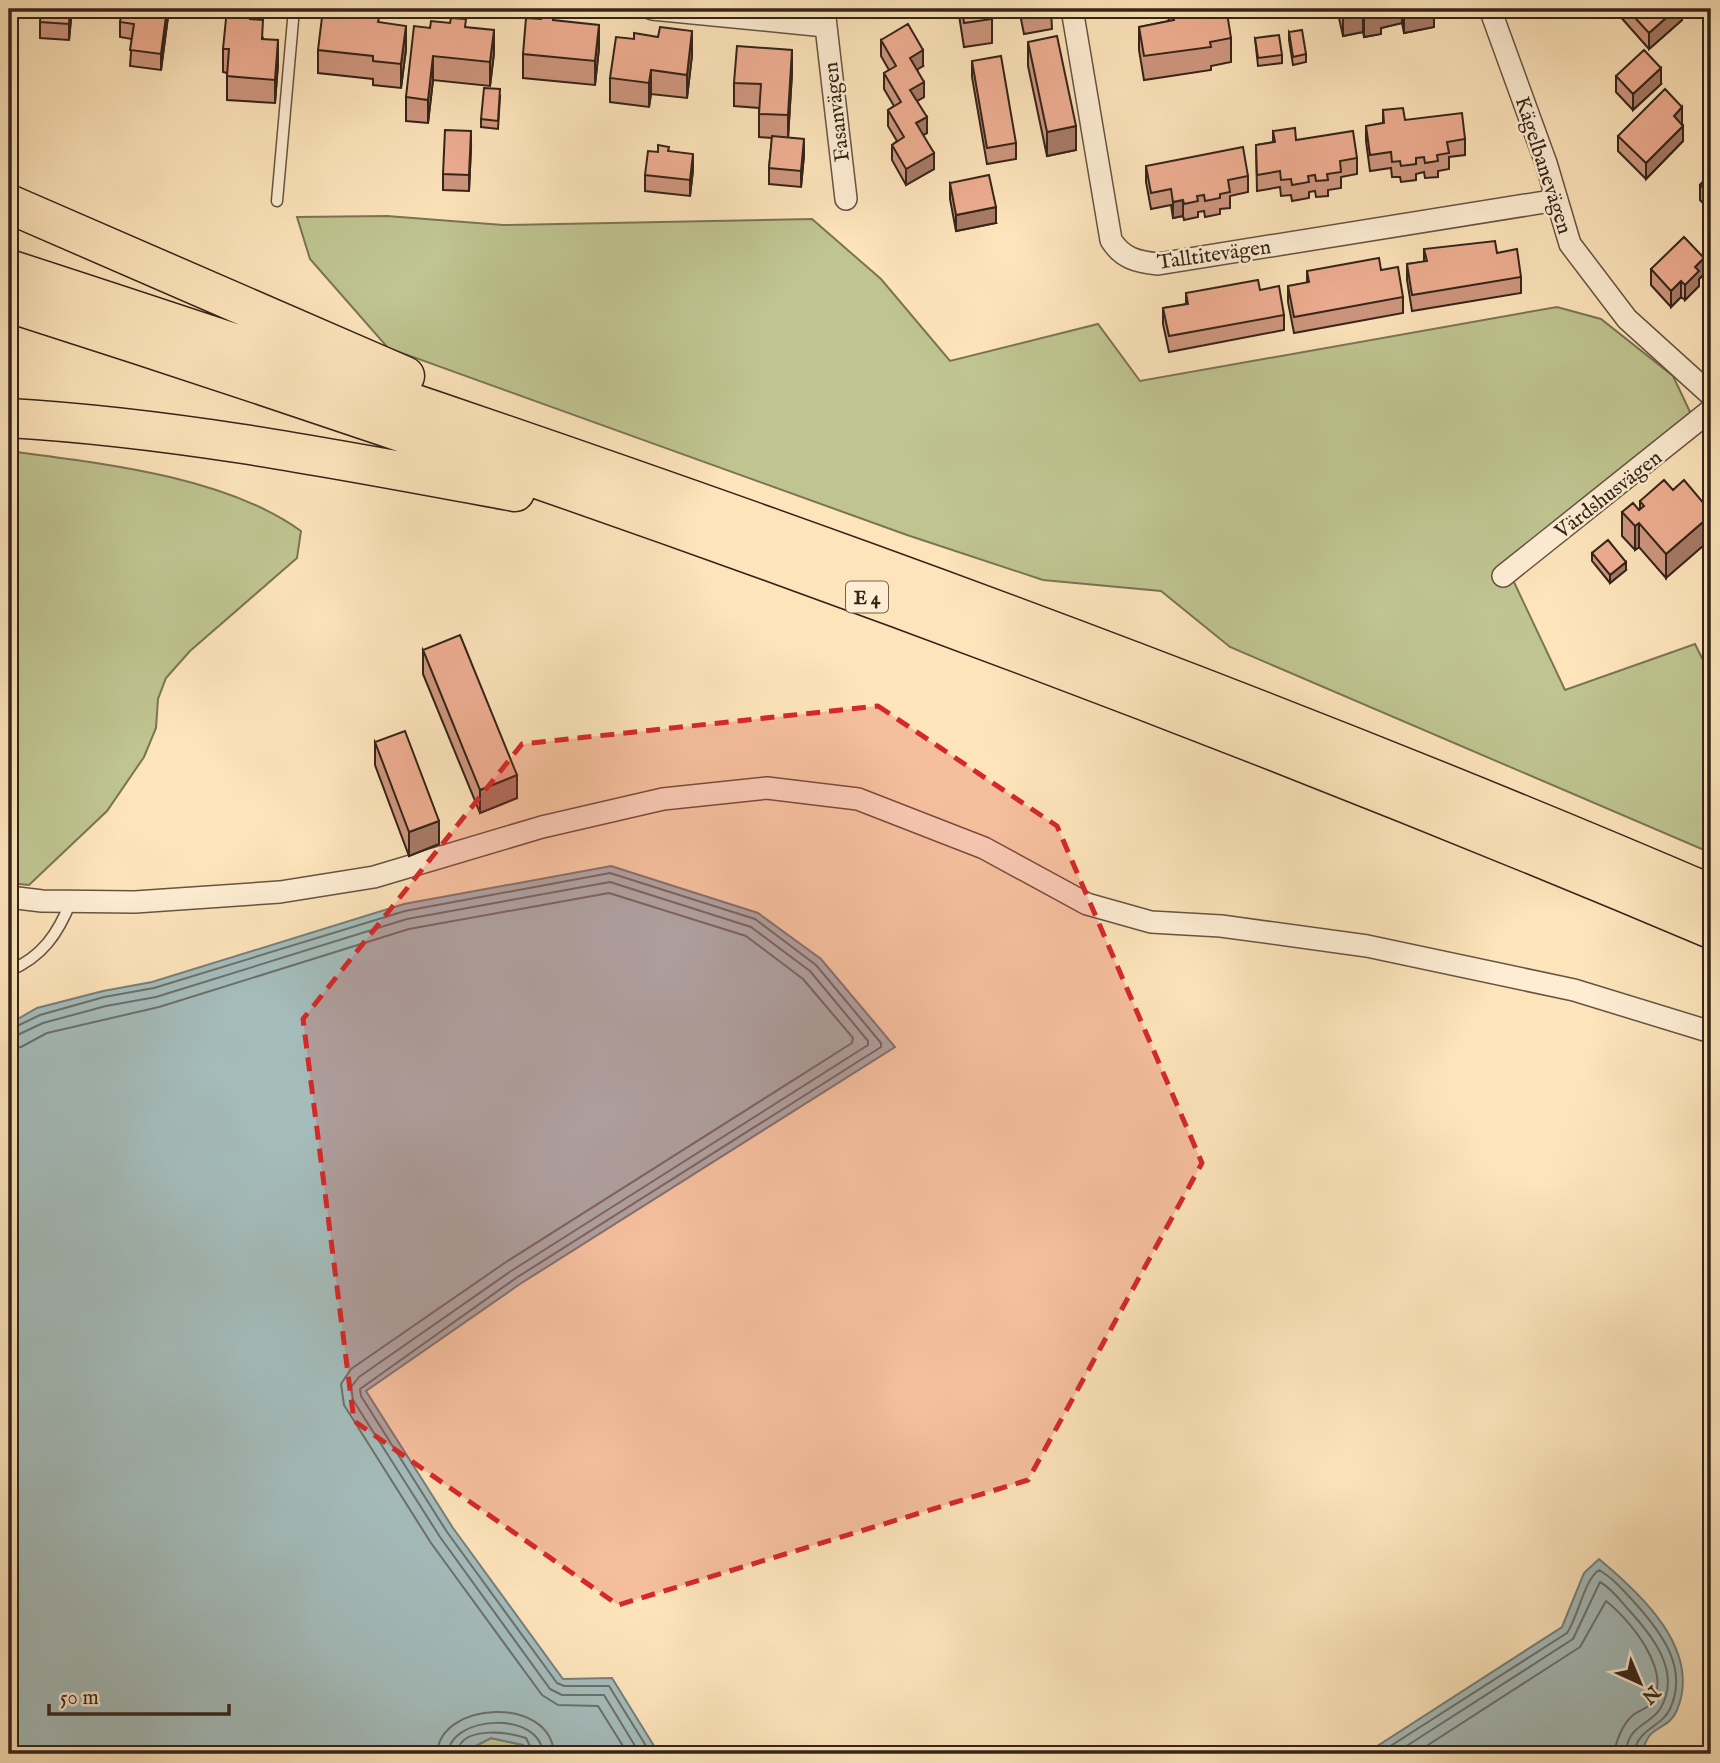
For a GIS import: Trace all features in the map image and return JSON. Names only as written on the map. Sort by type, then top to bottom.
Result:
[{"type":"highway","points":[[9,204],[647,500]]},
{"type":"highway","name":"E 4","points":[[9,269],[360,384],[1525,851],[1711,929]]},
{"type":"highway","name":"E 4","points":[[9,303],[647,500],[1159,671],[1480,797],[1711,894]]},
{"type":"highway","points":[[9,418],[83,422],[647,500]]},
{"type":"street","name":"Fasanvägen","points":[[652,9],[825,17],[846,199]]},
{"type":"street","name":"Talltitevägen","points":[[1072,9],[1111,240],[1118,252],[1129,258],[1158,264],[1557,201]]},
{"type":"street","name":"Kägelbanevägen","points":[[1490,9],[1570,244],[1627,319],[1711,395]]},
{"type":"street","name":"Värdshusvägen","points":[[1503,576],[1711,410]]},
{"type":"street","points":[[9,897],[135,902],[280,892],[374,877],[542,827],[663,799],[767,788],[858,799],[984,848],[1087,904],[1151,922],[1221,926],[1367,946],[1574,990],[1711,1032]]},
{"type":"lane","points":[[277,201],[294,9]]},
{"type":"lane","points":[[9,971],[27,963],[47,946],[62,924],[71,901]]},
{"type":"highlighted area","points":[[878,706],[1057,826],[1202,1163],[1028,1480],[618,1605],[354,1421],[303,1019],[522,744]]},
{"type":"green space","points":[[387,216],[503,225],[812,219],[881,279],[950,361],[1098,324],[1140,381],[1557,307],[1601,319],[1673,376],[1699,431],[1513,580],[1565,690],[1695,644],[1711,676],[1711,853],[1230,647],[1161,591],[1043,580],[907,535],[388,348],[310,259],[297,217]]},
{"type":"green space","points":[[9,451],[121,467],[199,485],[270,512],[301,531],[297,558],[190,651],[166,678],[158,699],[156,728],[144,757],[107,811],[29,885],[9,883]]},
{"type":"green space","points":[[491,1738],[523,1745],[529,1754],[460,1754]]},
{"type":"water","points":[[611,866],[758,913],[821,959],[895,1047],[520,1284],[366,1391],[453,1528],[563,1679],[612,1678],[659,1754],[529,1754],[523,1745],[491,1738],[460,1754],[9,1754],[9,1024],[37,1008],[152,982],[404,904]]},
{"type":"water","points":[[1599,1559],[1649,1606],[1674,1645],[1681,1666],[1683,1688],[1675,1715],[1650,1735],[1640,1754],[1365,1754],[1562,1627],[1584,1573]]},
{"type":"building","points":[[41,9],[70,9],[69,24],[40,22]]},
{"type":"building","points":[[122,9],[167,9],[161,54],[130,50],[134,24],[120,22]]},
{"type":"building","points":[[227,9],[251,9],[250,19],[263,20],[262,39],[278,40],[275,80],[227,76],[229,49],[223,49]]},
{"type":"building","points":[[323,9],[360,9],[359,15],[379,18],[378,22],[406,26],[401,64],[373,61],[373,56],[318,50]]},
{"type":"building","points":[[962,9],[990,9],[992,19],[964,23]]},
{"type":"building","points":[[1023,9],[1051,9],[1052,13],[1024,18]]},
{"type":"building","points":[[1171,9],[1208,9],[1210,16],[1227,13],[1231,38],[1210,42],[1211,47],[1144,56],[1139,27],[1174,20]]},
{"type":"building","points":[[1342,9],[1362,9],[1343,13]]},
{"type":"building","points":[[1363,9],[1381,9],[1381,10],[1364,14]]},
{"type":"building","points":[[1627,9],[1676,9],[1649,33]]},
{"type":"building","points":[[542,10],[554,10],[553,20],[599,25],[595,61],[523,54],[526,18],[541,19]]},
{"type":"building","points":[[451,18],[466,19],[465,27],[494,30],[490,62],[433,56],[428,100],[406,97],[414,26],[430,28],[431,21],[450,23]]},
{"type":"building","points":[[908,24],[923,50],[910,58],[924,82],[910,90],[927,117],[916,123],[934,153],[906,169],[892,145],[904,137],[888,110],[901,102],[884,73],[896,66],[881,40]]},
{"type":"building","points":[[660,27],[692,31],[687,75],[651,70],[649,83],[610,78],[616,37],[634,39],[634,33],[658,37]]},
{"type":"building","points":[[1302,30],[1306,54],[1293,57],[1289,32]]},
{"type":"building","points":[[1279,35],[1282,55],[1258,58],[1255,38]]},
{"type":"building","points":[[1057,36],[1076,126],[1047,132],[1028,42]]},
{"type":"building","points":[[737,46],[792,50],[788,115],[759,114],[761,84],[734,83]]},
{"type":"building","points":[[1644,50],[1661,68],[1633,94],[1616,76]]},
{"type":"building","points":[[1001,56],[1016,143],[987,148],[972,61]]},
{"type":"building","points":[[484,88],[500,89],[498,121],[481,119]]},
{"type":"building","points":[[1665,89],[1682,107],[1674,116],[1683,126],[1646,163],[1618,136]]},
{"type":"building","points":[[1403,108],[1405,120],[1462,113],[1465,139],[1447,142],[1449,153],[1437,155],[1438,161],[1425,163],[1424,157],[1416,158],[1416,164],[1401,166],[1400,161],[1392,162],[1391,152],[1370,155],[1366,126],[1384,123],[1383,110]]},
{"type":"building","points":[[1295,128],[1296,140],[1353,131],[1357,158],[1340,161],[1341,172],[1327,174],[1328,180],[1316,181],[1315,175],[1308,176],[1309,182],[1292,185],[1291,179],[1281,180],[1280,171],[1257,175],[1256,145],[1275,142],[1273,131]]},
{"type":"building","points":[[445,130],[471,131],[469,175],[443,174]]},
{"type":"building","points":[[772,136],[804,139],[801,171],[769,168]]},
{"type":"building","points":[[658,145],[669,147],[668,151],[693,154],[690,180],[645,175],[648,151],[658,152]]},
{"type":"building","points":[[1243,147],[1248,176],[1228,180],[1230,192],[1220,194],[1220,198],[1205,201],[1204,195],[1197,196],[1198,201],[1184,204],[1183,200],[1173,202],[1171,189],[1151,193],[1146,166]]},
{"type":"building","points":[[1711,173],[1711,195],[1700,185]]},
{"type":"building","points":[[989,175],[996,207],[956,215],[950,183]]},
{"type":"building","points":[[1684,237],[1704,258],[1695,267],[1699,271],[1685,285],[1681,281],[1671,291],[1651,269]]},
{"type":"building","points":[[1495,241],[1497,253],[1517,249],[1521,277],[1412,295],[1407,264],[1427,261],[1424,249]]},
{"type":"building","points":[[1379,258],[1381,270],[1398,267],[1403,297],[1294,317],[1288,286],[1309,282],[1307,271]]},
{"type":"building","points":[[1258,280],[1260,290],[1279,286],[1284,315],[1169,336],[1163,308],[1188,304],[1186,293]]},
{"type":"building","points":[[1664,480],[1673,490],[1684,480],[1711,512],[1711,515],[1666,554],[1639,523],[1635,526],[1622,512],[1633,503],[1639,510],[1644,506],[1640,501]]},
{"type":"building","points":[[1608,540],[1626,562],[1610,575],[1592,553]]},
{"type":"building","points":[[460,635],[517,775],[480,790],[423,650]]},
{"type":"building","points":[[405,731],[439,821],[409,832],[375,742]]}]
